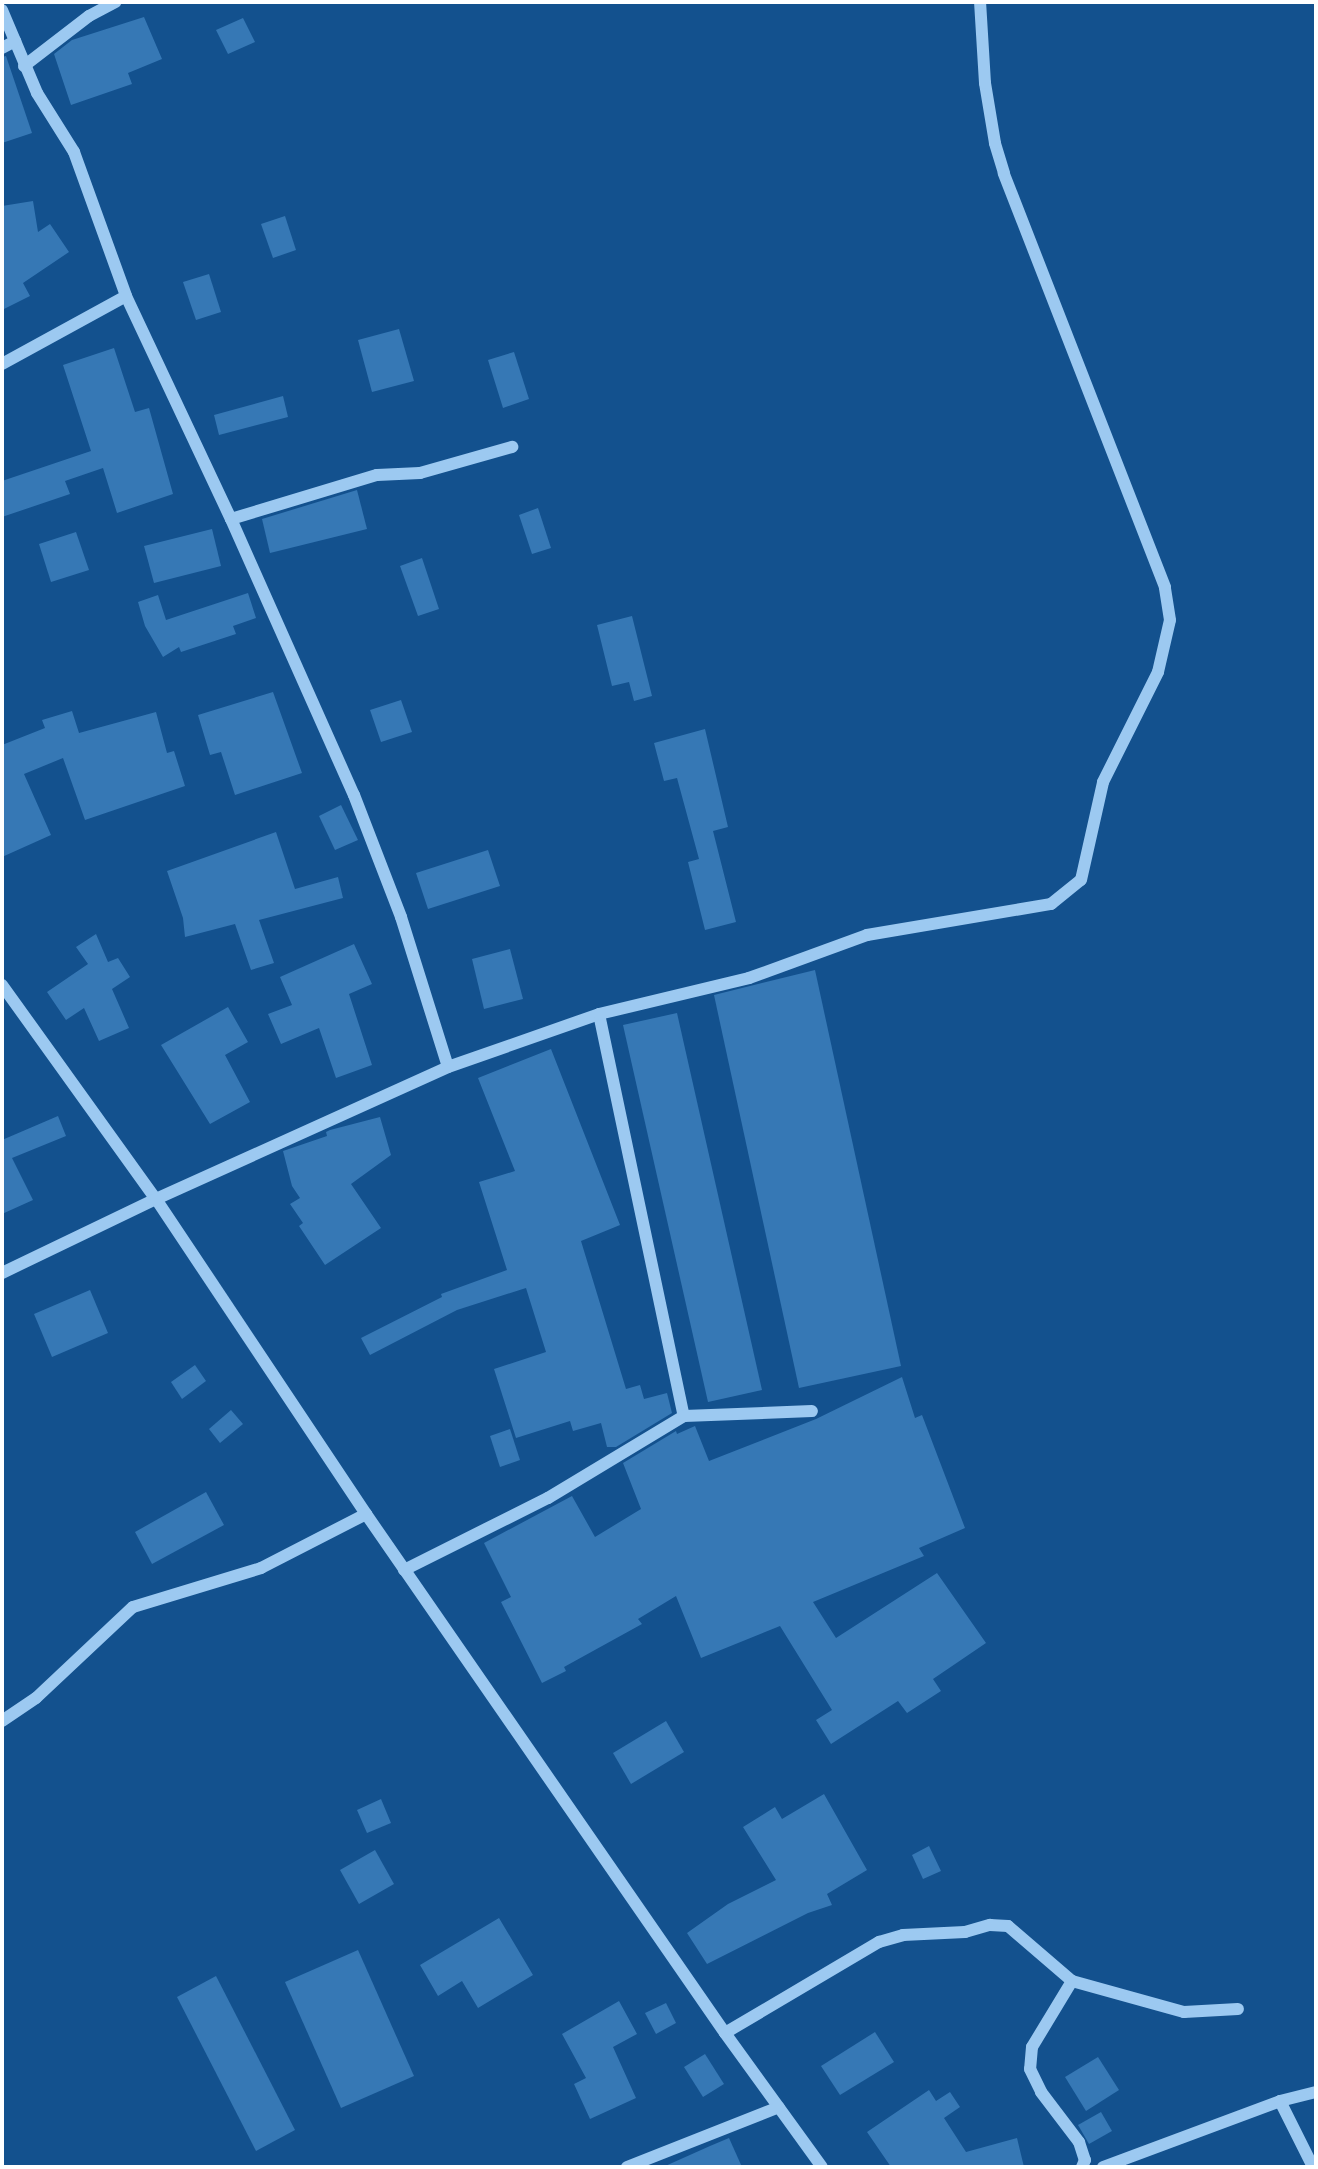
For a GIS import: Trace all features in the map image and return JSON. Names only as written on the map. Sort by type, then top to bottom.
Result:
[{"type":"street","points":[[24,66],[89,16],[115,2]]},
{"type":"street","points":[[2,1273],[156,1199],[448,1067],[598,1014],[749,978],[867,935],[1051,904],[1082,880],[1103,782],[1158,672],[1170,620],[1166,587],[1004,173],[995,143],[985,83],[980,2]]},
{"type":"street","points":[[2,10],[24,66],[74,152],[126,296],[231,519],[354,795],[401,917],[448,1067]]},
{"type":"street","points":[[2,48],[15,41]]},
{"type":"street","points":[[2,364],[126,296]]},
{"type":"street","points":[[231,519],[377,475],[419,473],[512,447]]},
{"type":"street","points":[[2,985],[156,1199],[404,1570],[725,2033],[822,2167]]},
{"type":"street","points":[[598,1014],[684,1416]]},
{"type":"street","points":[[404,1570],[548,1499],[684,1416],[812,1411]]},
{"type":"street","points":[[2,1721],[36,1698],[133,1607],[261,1568],[366,1514]]},
{"type":"street","points":[[725,2033],[879,1942],[903,1935],[947,1934],[990,1925],[1007,1926],[1072,1981],[1184,2011],[1238,2009]]},
{"type":"street","points":[[1072,1981],[1032,2047],[1030,2069],[1041,2092],[1079,2142],[1085,2160],[1082,2167]]},
{"type":"street","points":[[1103,2167],[1280,2101],[1316,2092]]},
{"type":"street","points":[[1280,2101],[1313,2167]]},
{"type":"street","points":[[627,2167],[779,2107]]},
{"type":"building","points":[[144,17],[162,59],[128,73],[132,84],[71,105],[54,54],[72,40]]},
{"type":"building","points":[[243,18],[255,42],[228,54],[216,30]]},
{"type":"building","points":[[6,56],[32,133],[2,143],[2,57]]},
{"type":"building","points":[[33,201],[38,232],[50,224],[69,252],[23,283],[30,296],[2,310],[2,206]]},
{"type":"building","points":[[285,216],[296,250],[273,258],[261,224]]},
{"type":"building","points":[[209,274],[221,312],[196,320],[183,282]]},
{"type":"building","points":[[399,329],[414,381],[372,392],[358,340]]},
{"type":"building","points":[[114,348],[135,412],[149,408],[173,494],[117,513],[103,468],[65,481],[70,494],[2,517],[2,481],[91,451],[63,365]]},
{"type":"building","points":[[514,352],[529,399],[503,408],[488,360]]},
{"type":"building","points":[[283,396],[288,417],[219,435],[214,415]]},
{"type":"building","points":[[357,490],[367,529],[270,553],[262,519]]},
{"type":"building","points":[[538,508],[551,548],[532,554],[519,515]]},
{"type":"building","points":[[212,529],[221,566],[154,583],[144,546]]},
{"type":"building","points":[[76,532],[89,570],[51,582],[39,544]]},
{"type":"building","points":[[422,558],[439,609],[418,616],[400,566]]},
{"type":"building","points":[[248,593],[256,618],[233,626],[236,634],[181,652],[179,647],[163,657],[145,626],[138,602],[158,595],[166,620]]},
{"type":"building","points":[[632,616],[652,696],[634,701],[629,682],[612,686],[597,625]]},
{"type":"building","points":[[273,692],[302,773],[235,795],[221,752],[210,755],[198,715]]},
{"type":"building","points":[[401,700],[412,732],[381,742],[370,710]]},
{"type":"building","points":[[72,711],[79,733],[156,712],[167,753],[174,751],[185,786],[85,820],[63,758],[24,774],[51,835],[2,857],[2,745],[45,728],[42,720]]},
{"type":"building","points":[[705,729],[728,827],[713,831],[736,922],[705,930],[688,862],[699,859],[677,778],[664,781],[654,743]]},
{"type":"building","points":[[341,805],[358,840],[335,850],[319,816]]},
{"type":"building","points":[[276,832],[295,889],[338,877],[343,898],[259,920],[274,963],[251,970],[235,924],[185,937],[183,918],[167,871]]},
{"type":"building","points":[[488,850],[500,886],[428,909],[416,873]]},
{"type":"building","points":[[96,934],[108,962],[118,958],[130,977],[112,989],[129,1028],[99,1041],[84,1008],[66,1020],[47,992],[88,964],[76,947]]},
{"type":"building","points":[[354,944],[372,984],[349,994],[372,1065],[336,1078],[319,1028],[281,1044],[268,1014],[292,1005],[280,977]]},
{"type":"building","points":[[510,949],[523,999],[484,1009],[472,959]]},
{"type":"building","points":[[815,970],[901,1366],[799,1388],[714,995]]},
{"type":"building","points":[[228,1007],[248,1042],[225,1055],[250,1102],[210,1124],[161,1045]]},
{"type":"building","points":[[677,1013],[762,1390],[708,1402],[623,1025]]},
{"type":"building","points":[[551,1049],[620,1225],[581,1241],[626,1389],[640,1385],[644,1399],[667,1393],[672,1413],[616,1447],[607,1447],[601,1423],[573,1431],[570,1421],[516,1438],[494,1369],[546,1352],[526,1288],[457,1310],[370,1355],[361,1338],[442,1297],[441,1294],[507,1270],[479,1182],[515,1171],[478,1078]]},
{"type":"building","points":[[58,1116],[66,1136],[12,1158],[33,1200],[2,1214],[2,1140]]},
{"type":"building","points":[[380,1117],[391,1155],[351,1184],[381,1228],[325,1265],[299,1226],[303,1223],[290,1204],[300,1198],[292,1186],[283,1151],[327,1136],[326,1132],[330,1130]]},
{"type":"building","points":[[90,1290],[108,1333],[52,1357],[34,1314]]},
{"type":"building","points":[[195,1365],[206,1381],[182,1399],[171,1382]]},
{"type":"building","points":[[902,1377],[915,1418],[922,1415],[965,1528],[919,1548],[924,1556],[813,1602],[836,1638],[937,1573],[986,1643],[933,1679],[941,1691],[907,1713],[898,1701],[831,1744],[816,1720],[832,1710],[780,1626],[701,1658],[676,1596],[638,1619],[642,1624],[564,1667],[566,1671],[542,1683],[501,1602],[511,1597],[484,1543],[572,1496],[595,1537],[641,1509],[623,1463],[676,1431],[677,1434],[695,1426],[709,1461],[816,1419]]},
{"type":"building","points":[[231,1410],[243,1424],[220,1443],[209,1429]]},
{"type":"building","points":[[510,1429],[520,1460],[500,1467],[490,1436]]},
{"type":"building","points":[[206,1492],[224,1525],[152,1564],[135,1532]]},
{"type":"building","points":[[666,1721],[684,1752],[631,1784],[613,1753]]},
{"type":"building","points":[[824,1794],[867,1870],[827,1894],[832,1905],[808,1913],[707,1964],[687,1933],[728,1904],[776,1880],[743,1827],[775,1807],[782,1819]]},
{"type":"building","points":[[381,1799],[391,1823],[367,1833],[357,1810]]},
{"type":"building","points":[[929,1846],[941,1871],[923,1879],[912,1855]]},
{"type":"building","points":[[375,1850],[394,1884],[359,1904],[340,1870]]},
{"type":"building","points":[[499,1918],[533,1975],[478,2008],[462,1981],[438,1996],[420,1965]]},
{"type":"building","points":[[358,1950],[414,2076],[341,2108],[285,1982]]},
{"type":"building","points":[[216,1976],[295,2130],[256,2151],[177,1997]]},
{"type":"building","points":[[619,2001],[637,2034],[613,2047],[636,2098],[590,2119],[574,2084],[586,2078],[562,2034]]},
{"type":"building","points":[[666,2003],[676,2023],[656,2034],[645,2013]]},
{"type":"building","points":[[875,2032],[894,2062],[840,2095],[821,2066]]},
{"type":"building","points":[[705,2054],[724,2084],[703,2097],[684,2067]]},
{"type":"building","points":[[1098,2057],[1119,2090],[1086,2111],[1065,2077]]},
{"type":"building","points":[[929,2090],[936,2101],[950,2092],[960,2107],[944,2118],[966,2152],[1017,2138],[1024,2167],[891,2167],[867,2132]]},
{"type":"building","points":[[1101,2112],[1112,2131],[1089,2144],[1078,2125]]},
{"type":"building","points":[[729,2138],[742,2167],[663,2167],[710,2146]]}]
